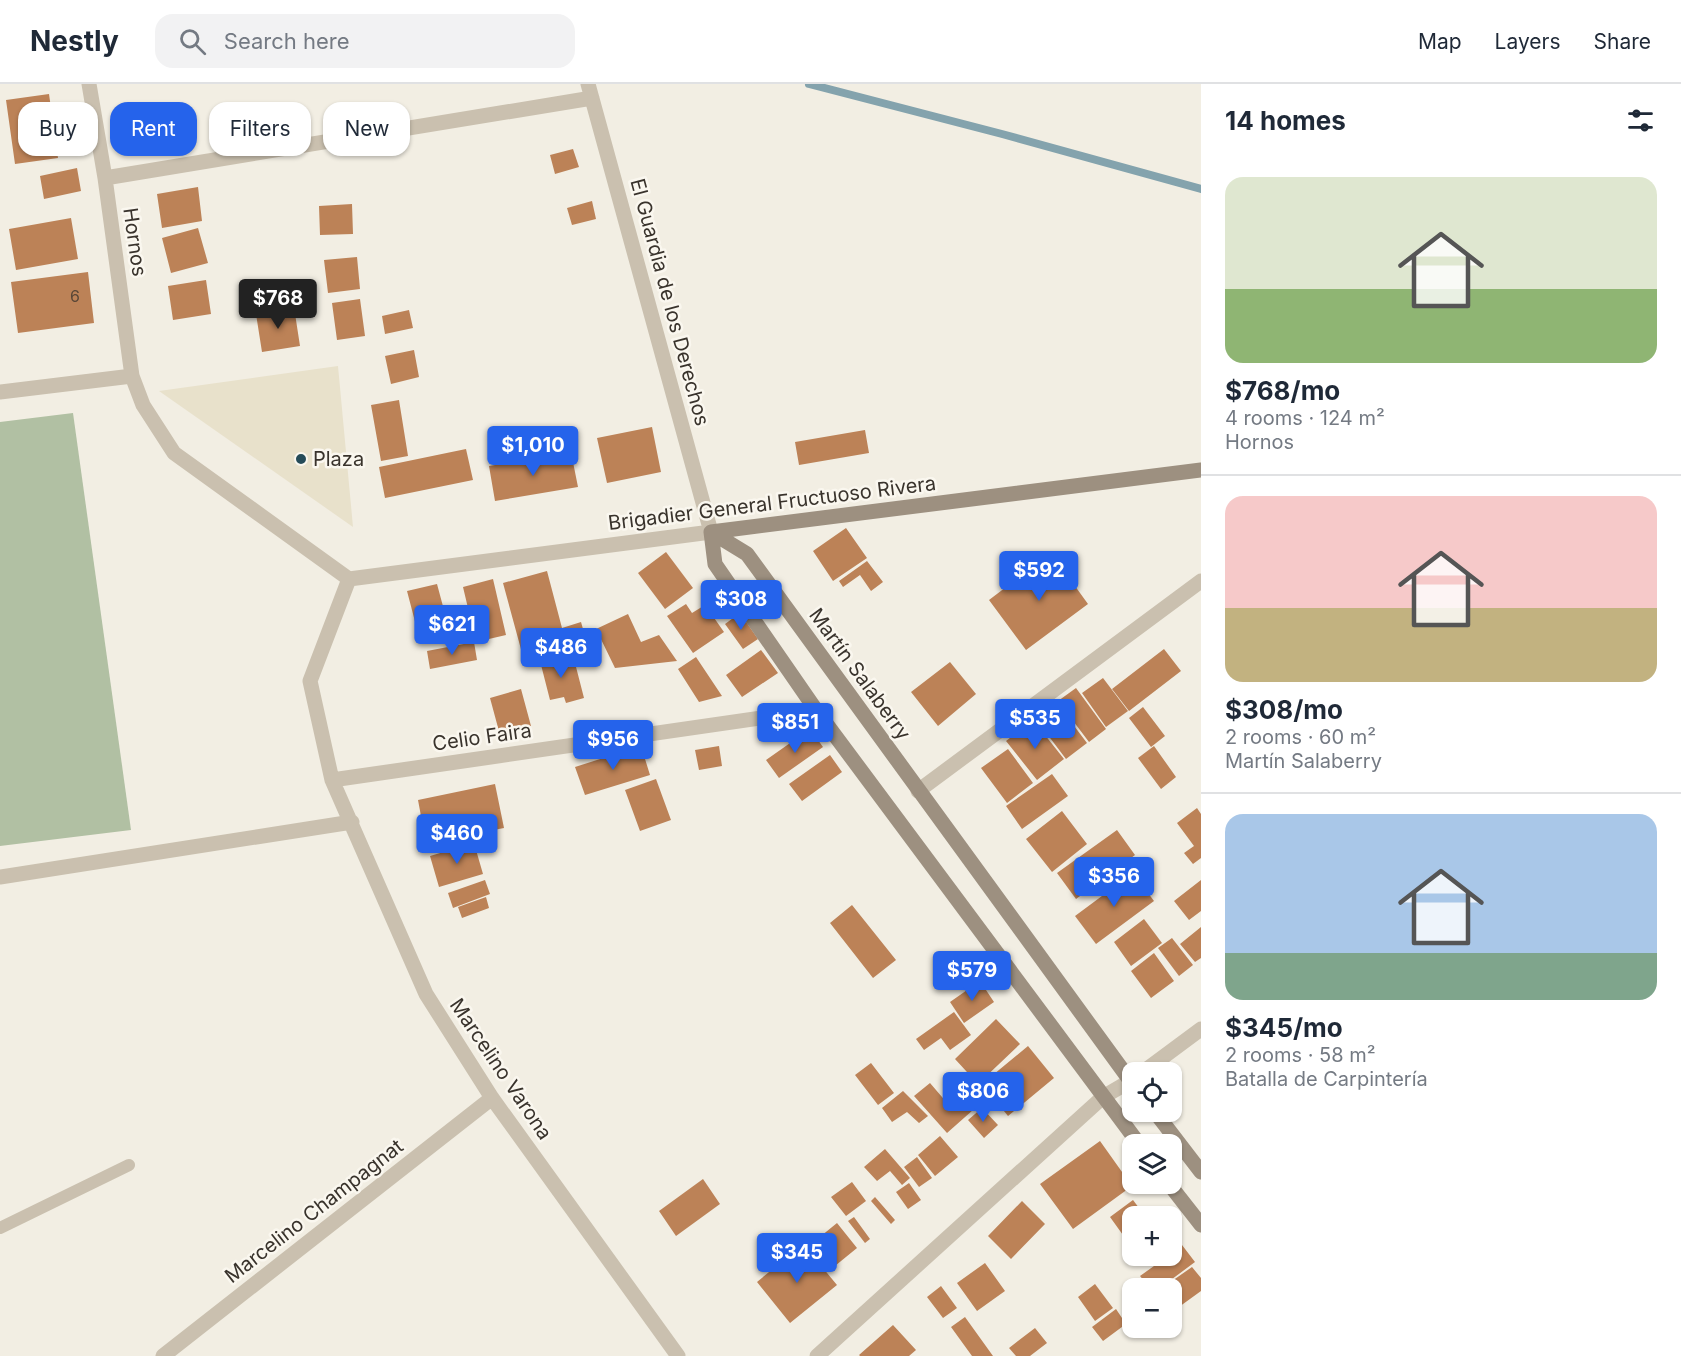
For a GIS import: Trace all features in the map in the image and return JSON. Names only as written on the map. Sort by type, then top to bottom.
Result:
[{"type":"street","name":"Hornos","points":[[89,84],[105,178],[132,376],[143,405],[174,453],[349,579]]},
{"type":"street","points":[[105,178],[590,91]]},
{"type":"street","name":"El Guardia de los Derechos","points":[[590,91],[711,532]]},
{"type":"street","points":[[0,392],[132,376]]},
{"type":"street","name":"Brigadier General Fructuoso Rivera","points":[[349,579],[1201,470]]},
{"type":"street","points":[[711,532],[715,564],[816,710],[1131,1134]]},
{"type":"street","name":"Martín Salaberry","points":[[711,532],[747,554],[918,791],[1122,1062]]},
{"type":"street","name":"Marcelino Varona","points":[[349,579],[310,681],[332,780],[426,994],[492,1098],[678,1356]]},
{"type":"street","points":[[918,791],[1201,581]]},
{"type":"street","name":"Celio Faira","points":[[332,780],[816,710]]},
{"type":"street","points":[[0,877],[352,822]]},
{"type":"street","points":[[1157,1062],[1201,1029]]},
{"type":"street","points":[[817,1356],[1103,1097],[1122,1086]]},
{"type":"street","name":"Marcelino Champagnat","points":[[163,1356],[492,1098]]},
{"type":"street","points":[[1163,1122],[1201,1172]]},
{"type":"street","points":[[1177,1194],[1201,1225]]},
{"type":"lane","points":[[0,1228],[129,1165]]},
{"type":"green space","points":[[73,413],[131,830],[0,846],[0,422]]},
{"type":"shaded area","name":"Plaza","points":[[338,366],[353,527],[159,391]]},
{"type":"building","points":[[49,94],[50,102],[18,102],[18,156],[58,156],[58,158],[15,164],[6,100]]},
{"type":"building","points":[[573,149],[579,167],[555,174],[550,155]]},
{"type":"building","points":[[77,168],[81,191],[44,199],[40,176]]},
{"type":"building","points":[[198,187],[202,221],[162,228],[157,194]]},
{"type":"building","points":[[592,201],[596,219],[572,225],[567,208]]},
{"type":"building","points":[[352,204],[353,234],[320,235],[319,206]]},
{"type":"building","points":[[71,218],[78,259],[16,270],[9,229]]},
{"type":"building","points":[[198,228],[208,263],[171,273],[162,238]]},
{"type":"building","points":[[357,257],[360,289],[328,293],[324,260]]},
{"type":"building","points":[[88,272],[94,323],[18,333],[11,282]]},
{"type":"building","points":[[206,280],[211,314],[173,320],[168,286]]},
{"type":"building","points":[[360,299],[365,336],[337,340],[332,303]]},
{"type":"building","points":[[294,307],[300,346],[262,352],[256,314]]},
{"type":"building","points":[[409,310],[413,328],[385,334],[382,316]]},
{"type":"building","points":[[414,350],[419,377],[391,384],[385,356]]},
{"type":"building","points":[[399,400],[408,456],[381,461],[371,405]]},
{"type":"building","points":[[652,427],[661,472],[607,483],[597,438]]},
{"type":"building","points":[[865,430],[869,453],[799,465],[795,442]]},
{"type":"building","points":[[466,449],[473,480],[385,498],[379,467]]},
{"type":"building","points":[[571,452],[578,487],[495,501],[489,466]]},
{"type":"building","points":[[846,528],[867,558],[833,581],[813,551]]},
{"type":"building","points":[[666,552],[693,588],[665,609],[638,573]]},
{"type":"building","points":[[1051,553],[1088,604],[1026,650],[989,600]]},
{"type":"building","points":[[867,561],[883,582],[871,591],[860,575],[843,587],[839,581]]},
{"type":"building","points":[[547,571],[562,628],[581,622],[585,636],[522,653],[503,583]]},
{"type":"building","points":[[493,579],[506,635],[476,642],[463,587]]},
{"type":"building","points":[[437,584],[448,625],[418,633],[407,591]]},
{"type":"building","points":[[686,604],[692,613],[705,605],[724,632],[693,653],[667,616]]},
{"type":"building","points":[[740,613],[758,639],[743,649],[725,624]]},
{"type":"building","points":[[628,614],[641,642],[659,635],[677,661],[615,668],[596,629]]},
{"type":"building","points":[[474,642],[477,660],[430,669],[427,651]]},
{"type":"building","points":[[1164,649],[1181,671],[1129,711],[1112,689]]},
{"type":"building","points":[[761,650],[778,673],[742,697],[726,675]]},
{"type":"building","points":[[557,652],[561,667],[575,663],[584,698],[566,703],[564,697],[550,700],[539,657]]},
{"type":"building","points":[[696,657],[722,696],[699,702],[678,669]]},
{"type":"building","points":[[950,662],[976,694],[938,726],[911,692]]},
{"type":"building","points":[[1103,678],[1128,711],[1106,727],[1082,693]]},
{"type":"building","points":[[1076,688],[1106,729],[1089,742],[1058,701]]},
{"type":"building","points":[[521,689],[531,726],[500,735],[490,698]]},
{"type":"building","points":[[1056,702],[1087,743],[1066,759],[1035,718]]},
{"type":"building","points":[[1143,707],[1165,736],[1151,747],[1129,718]]},
{"type":"building","points":[[1033,720],[1064,759],[1037,780],[1006,741]]},
{"type":"building","points":[[810,729],[823,747],[779,778],[766,760]]},
{"type":"building","points":[[641,746],[650,775],[585,795],[575,767]]},
{"type":"building","points":[[719,746],[722,766],[699,770],[695,750]]},
{"type":"building","points":[[1154,746],[1176,777],[1161,789],[1138,758]]},
{"type":"building","points":[[1008,749],[1033,783],[1007,803],[981,768]]},
{"type":"building","points":[[830,755],[842,772],[802,801],[789,784]]},
{"type":"building","points":[[1052,774],[1068,796],[1022,829],[1006,806]]},
{"type":"building","points":[[656,779],[671,820],[640,831],[625,790]]},
{"type":"building","points":[[495,784],[504,828],[426,843],[418,800]]},
{"type":"building","points":[[1197,808],[1201,814],[1201,858],[1193,864],[1184,853],[1194,846],[1177,823]]},
{"type":"building","points":[[1062,811],[1087,844],[1052,872],[1026,839]]},
{"type":"building","points":[[1117,830],[1135,855],[1076,899],[1057,873]]},
{"type":"building","points":[[474,843],[483,874],[439,887],[430,856]]},
{"type":"building","points":[[1133,873],[1154,901],[1096,944],[1075,916]]},
{"type":"building","points":[[485,880],[490,894],[453,908],[448,893]]},
{"type":"building","points":[[1201,880],[1201,911],[1189,920],[1174,901]]},
{"type":"building","points":[[486,897],[489,908],[462,918],[458,907]]},
{"type":"building","points":[[852,905],[896,960],[873,978],[830,923]]},
{"type":"building","points":[[1144,919],[1162,943],[1131,966],[1114,942]]},
{"type":"building","points":[[1201,927],[1201,958],[1195,962],[1180,944]]},
{"type":"building","points":[[1172,938],[1193,965],[1179,976],[1158,948]]},
{"type":"building","points":[[1154,953],[1174,981],[1151,998],[1131,971]]},
{"type":"building","points":[[980,981],[994,1002],[964,1023],[950,1002]]},
{"type":"building","points":[[954,1012],[971,1035],[950,1050],[941,1038],[924,1050],[916,1039]]},
{"type":"building","points":[[996,1019],[1020,1044],[978,1084],[955,1059]]},
{"type":"building","points":[[1028,1046],[1054,1078],[1008,1116],[982,1084]]},
{"type":"building","points":[[871,1063],[894,1093],[878,1105],[855,1075]]},
{"type":"building","points":[[930,1083],[948,1104],[959,1094],[973,1110],[947,1133],[914,1096]]},
{"type":"building","points":[[903,1091],[928,1116],[919,1123],[907,1112],[892,1122],[882,1108]]},
{"type":"building","points":[[982,1108],[998,1125],[984,1138],[968,1120]]},
{"type":"building","points":[[940,1136],[958,1157],[935,1176],[918,1155]]},
{"type":"building","points":[[1100,1141],[1122,1172],[1122,1193],[1073,1229],[1040,1184]]},
{"type":"building","points":[[885,1149],[910,1178],[902,1185],[890,1171],[877,1181],[864,1167]]},
{"type":"building","points":[[917,1157],[932,1178],[919,1187],[904,1167]]},
{"type":"building","points":[[703,1179],[720,1204],[676,1236],[659,1211]]},
{"type":"building","points":[[852,1182],[866,1201],[846,1216],[831,1197]]},
{"type":"building","points":[[909,1183],[921,1200],[908,1209],[896,1192]]},
{"type":"building","points":[[875,1197],[895,1220],[891,1224],[871,1201]]},
{"type":"building","points":[[1133,1200],[1138,1206],[1125,1206]]},
{"type":"building","points":[[1022,1201],[1045,1224],[1011,1259],[988,1236]]},
{"type":"building","points":[[1122,1208],[1122,1234],[1110,1217]]},
{"type":"building","points":[[854,1217],[870,1239],[865,1243],[848,1221]]},
{"type":"building","points":[[837,1223],[857,1248],[830,1270],[810,1245]]},
{"type":"building","points":[[803,1244],[837,1285],[790,1323],[757,1282]]},
{"type":"building","points":[[1182,1245],[1195,1262],[1173,1278],[1142,1278],[1140,1276],[1154,1266],[1182,1266]]},
{"type":"building","points":[[985,1263],[1005,1291],[977,1311],[957,1283]]},
{"type":"building","points":[[1192,1267],[1201,1278],[1201,1291],[1182,1305],[1182,1278],[1176,1278]]},
{"type":"building","points":[[1095,1284],[1113,1308],[1095,1321],[1078,1297]]},
{"type":"building","points":[[941,1286],[957,1308],[943,1318],[927,1297]]},
{"type":"building","points":[[1116,1309],[1122,1318],[1122,1327],[1103,1341],[1092,1327]]},
{"type":"building","points":[[965,1317],[993,1356],[972,1356],[951,1327]]},
{"type":"building","points":[[893,1325],[916,1350],[909,1356],[859,1355]]},
{"type":"building","points":[[1035,1328],[1047,1343],[1030,1356],[1016,1356],[1009,1348]]},
{"type":"waterway","points":[[809,84],[1201,189]]},
{"type":"place","name":"Plaza","points":[[301,459]]}]
